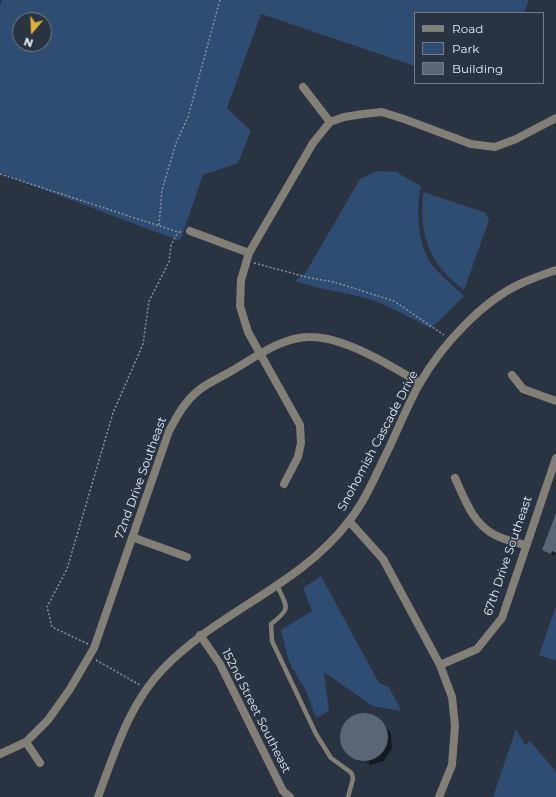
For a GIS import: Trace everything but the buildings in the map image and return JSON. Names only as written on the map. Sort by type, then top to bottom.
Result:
[{"type":"street","points":[[303,87],[330,122]]},
{"type":"street","points":[[284,484],[298,457],[301,443],[300,425],[248,332],[240,306],[241,280],[248,253],[313,143],[330,122],[344,117],[382,112],[471,144],[495,147],[516,139],[556,118]]},
{"type":"street","points":[[190,231],[248,253]]},
{"type":"street","name":"Snohomish Cascade Drive","points":[[98,797],[121,734],[147,689],[162,669],[200,635],[277,585],[309,562],[349,521],[366,494],[420,383],[450,340],[484,307],[521,283],[556,270]]},
{"type":"street","name":"72nd Drive Southeast","points":[[0,754],[26,742],[48,720],[70,689],[94,648],[169,432],[181,409],[199,390],[286,341],[311,336],[334,340],[388,364],[420,383]]},
{"type":"street","points":[[512,375],[523,389],[556,401]]},
{"type":"street","name":"67th Drive Southeast","points":[[440,665],[477,649],[502,618],[525,545],[556,458]]},
{"type":"street","points":[[455,478],[474,518],[483,527],[496,536],[525,545]]},
{"type":"street","points":[[349,521],[383,559],[440,665],[452,697],[454,726],[452,765],[439,797]]},
{"type":"street","points":[[132,537],[187,557]]},
{"type":"street","name":"152nd Street Southeast","points":[[200,635],[220,664],[283,790],[290,797]]},
{"type":"street","points":[[26,742],[40,763]]},
{"type":"lane","points":[[277,585],[287,608],[285,613],[271,624],[272,641],[316,734],[331,758],[350,770],[352,774],[353,779],[348,797]]},
{"type":"path","points":[[159,225],[162,190],[176,143],[188,117],[220,0]]},
{"type":"path","points":[[0,174],[178,232],[171,246],[169,262],[149,301],[143,344],[113,413],[68,569],[47,607],[52,627],[94,648]]},
{"type":"path","points":[[246,261],[310,278],[334,282],[394,301],[437,328],[450,340]]},
{"type":"path","points":[[89,656],[147,689]]},
{"type":"green space","points":[[2,0],[529,0],[524,12],[414,12],[414,66],[261,14],[227,108],[251,131],[238,163],[203,175],[180,241],[0,173],[0,5]]},
{"type":"green space","points":[[377,171],[396,172],[421,186],[418,217],[424,248],[433,266],[464,296],[430,328],[376,302],[295,281],[306,272],[360,179]]},
{"type":"green space","points":[[423,192],[486,213],[489,220],[464,290],[442,270],[429,247],[423,222]]},
{"type":"green space","points":[[321,576],[379,683],[389,687],[401,711],[372,706],[324,672],[329,711],[316,718],[306,691],[289,662],[281,630],[312,611],[303,588]]},
{"type":"green space","points":[[556,606],[556,661],[539,655]]},
{"type":"green space","points":[[516,729],[525,745],[530,741],[556,772],[556,797],[493,797]]}]
